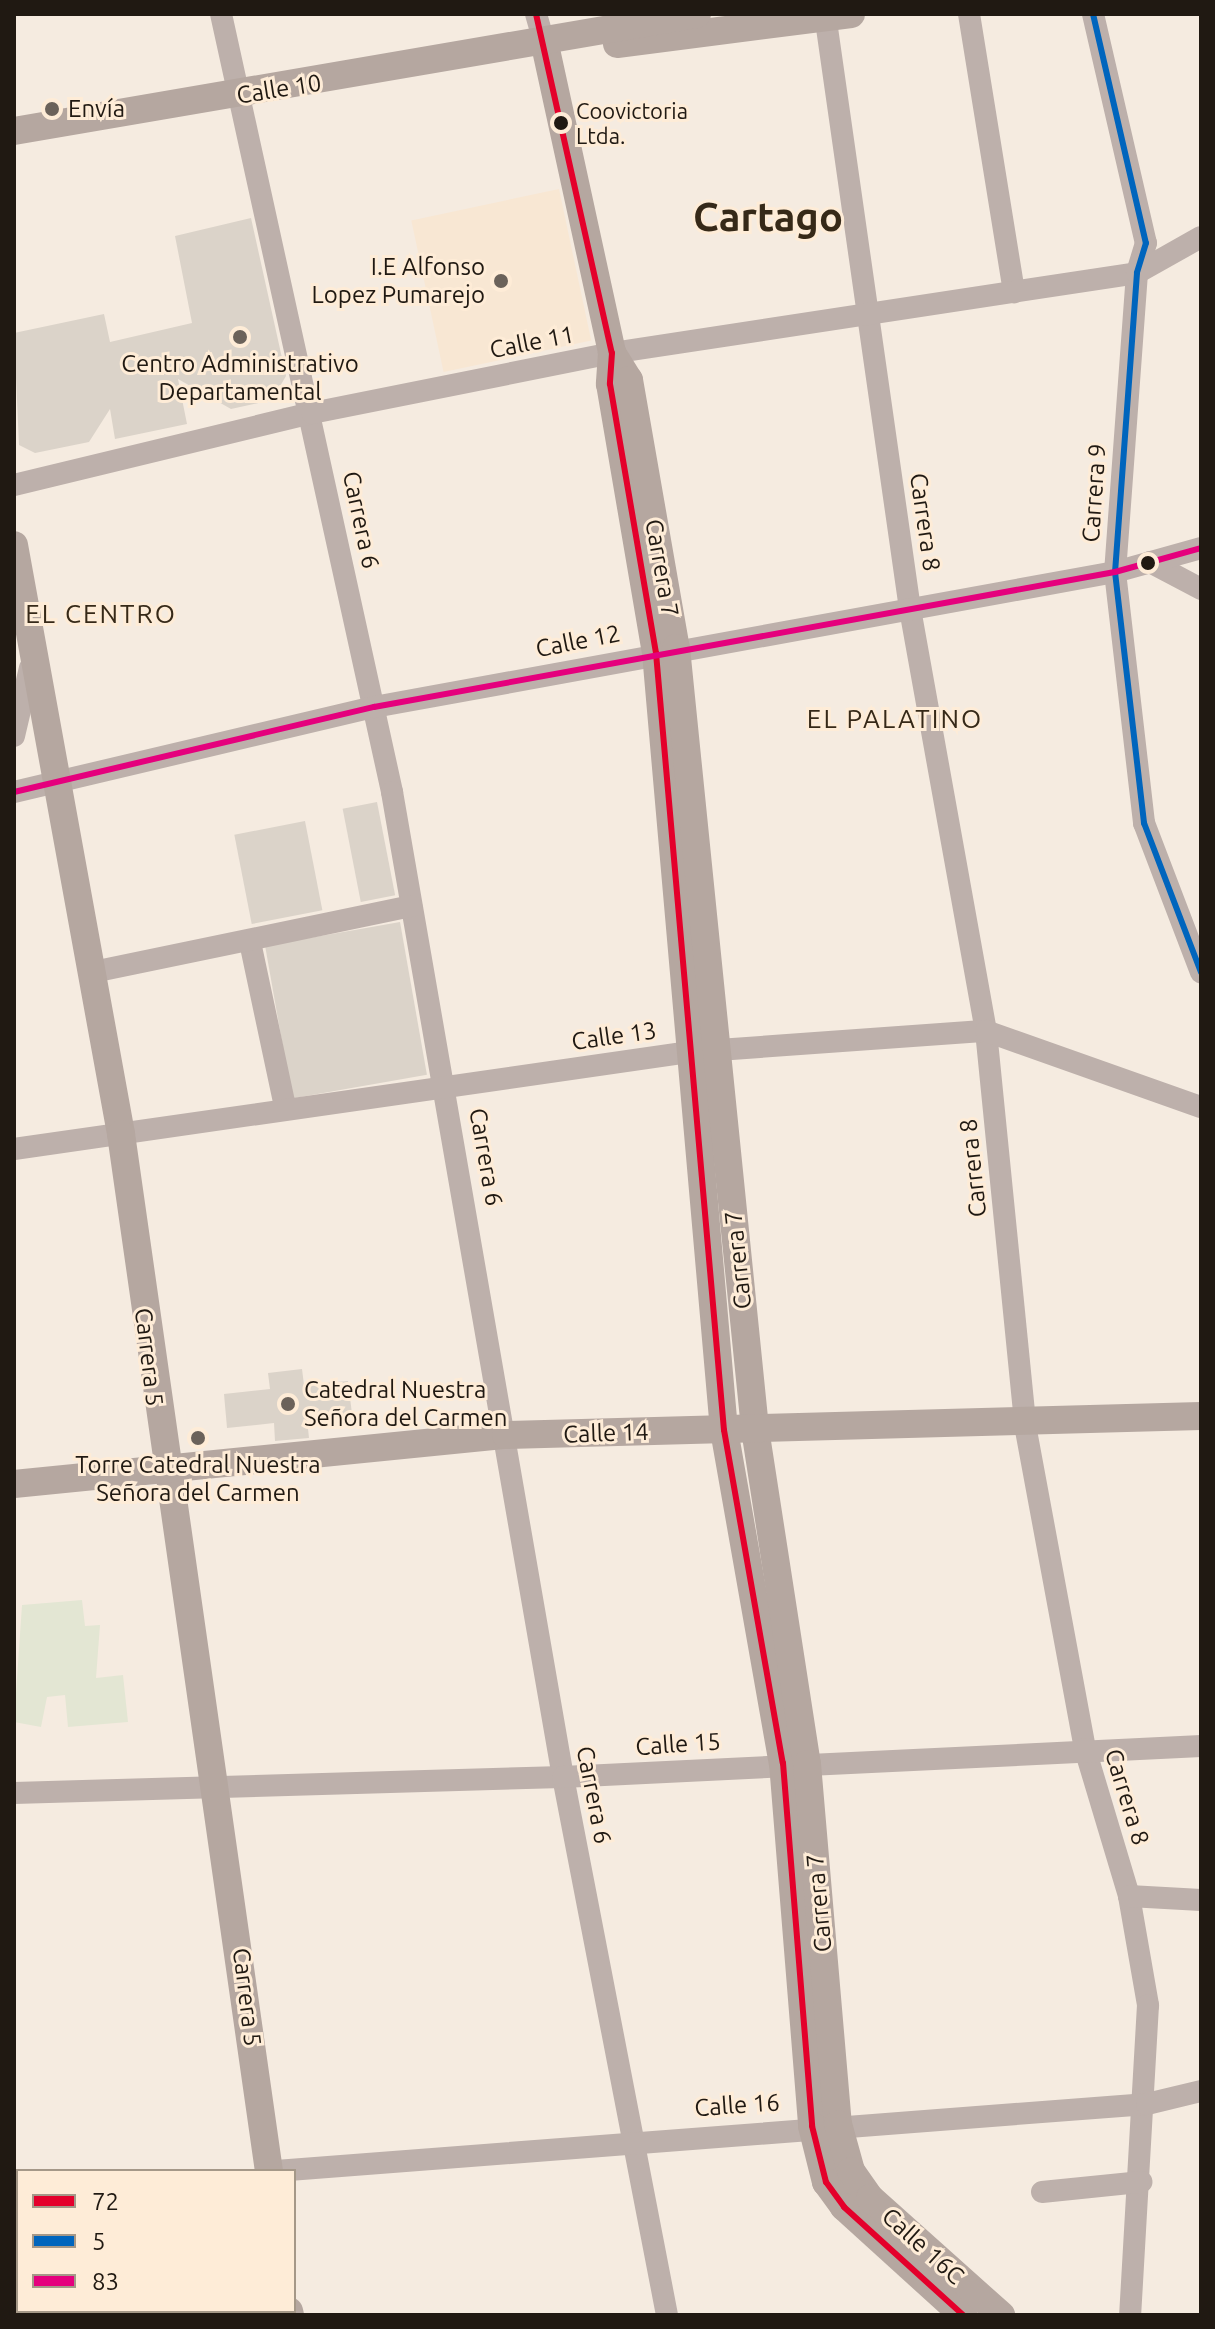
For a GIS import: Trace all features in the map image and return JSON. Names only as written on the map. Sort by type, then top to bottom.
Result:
[{"type":"main road","name":"Calle 10","points":[[545,45],[575,30],[697,14]]},
{"type":"main road","name":"Calle 10","points":[[14,131],[545,45],[579,49],[834,15]]},
{"type":"main road","name":"Carrera 7","points":[[545,45],[612,353],[629,380],[666,651],[704,1050],[755,1429],[795,1764],[825,2125],[839,2177]]},
{"type":"main road","name":"Carrera 5","points":[[14,545],[121,1134],[163,1467],[219,1788],[269,2169]]},
{"type":"main road","name":"Carrera 7","points":[[704,1050],[724,1430],[795,1764]]},
{"type":"main road","name":"Calle 14","points":[[14,1484],[506,1435],[1025,1425],[1201,1416]]},
{"type":"main road","name":"Calle 16C","points":[[839,2177],[963,2315]]},
{"type":"main road","name":"Calle 16C","points":[[839,2177],[870,2198],[1001,2315]]},
{"type":"street","name":"Carrera 6","points":[[221,14],[312,413],[374,707],[447,1084],[563,1777],[667,2315]]},
{"type":"street","name":"Carrera 7","points":[[536,14],[545,45]]},
{"type":"street","points":[[969,14],[1014,292]]},
{"type":"street","name":"Carrera 9","points":[[1093,14],[1146,243],[1137,273],[1115,572],[1144,823],[1201,972]]},
{"type":"street","name":"Carrera 8","points":[[834,15],[870,316],[910,609],[986,1031],[1025,1425],[1085,1749],[1129,1896],[1148,2005],[1147,2104],[1130,2315]]},
{"type":"street","name":"Calle 11","points":[[14,485],[312,413],[612,353],[1137,273],[1201,237]]},
{"type":"street","name":"Calle 12","points":[[14,792],[374,707],[666,651],[1115,572],[1201,548]]},
{"type":"street","points":[[1150,562],[1201,589]]},
{"type":"street","points":[[14,600],[31,639],[30,684],[14,736]]},
{"type":"street","points":[[93,972],[250,942],[411,906]]},
{"type":"street","points":[[250,942],[285,1107]]},
{"type":"street","name":"Calle 13","points":[[14,1149],[285,1107],[704,1050],[986,1031],[1201,1107]]},
{"type":"street","name":"Calle 15","points":[[14,1793],[563,1777],[1085,1749],[1201,1746]]},
{"type":"street","points":[[1129,1896],[1201,1900]]},
{"type":"street","name":"Calle 16","points":[[296,2169],[635,2139],[1147,2104],[1201,2091]]},
{"type":"street","points":[[1042,2192],[1141,2182]]},
{"type":"shaded area","name":"I.E Alfonso Lopez Pumarejo","points":[[559,189],[591,341],[444,372],[411,220]]},
{"type":"green space","points":[[82,1600],[85,1626],[100,1625],[96,1678],[123,1675],[128,1722],[68,1727],[65,1695],[47,1697],[41,1727],[14,1722],[22,1605]]},
{"type":"building","points":[[251,218],[286,376],[272,400],[231,409],[178,379],[187,424],[115,439],[110,409],[89,442],[35,453],[19,445],[14,333],[104,314],[110,342],[192,323],[175,236]]},
{"type":"building","points":[[377,802],[395,895],[361,902],[343,809]]},
{"type":"building","points":[[305,821],[322,910],[252,924],[234,835]]},
{"type":"building","points":[[400,922],[427,1075],[292,1098],[265,946]]},
{"type":"building","name":"Catedral Nuestra Señora del Carmen","points":[[302,1369],[304,1385],[348,1381],[352,1414],[307,1419],[309,1438],[275,1441],[274,1423],[227,1428],[224,1394],[270,1389],[268,1373]]},
{"type":"transit line","name":"72","points":[[536,14],[612,353],[610,384],[656,653],[724,1430],[783,1763],[812,2126],[826,2182],[844,2207],[963,2315]]},
{"type":"transit line","name":"5","points":[[1093,14],[1146,243],[1137,273],[1115,572],[1144,823],[1201,972]]},
{"type":"transit line","name":"83","points":[[14,792],[374,707],[1115,572],[1201,548]]},
{"type":"place","name":"Envía","points":[[52,109]]},
{"type":"place","name":"Coovictoria Ltda.","points":[[561,123]]},
{"type":"place","name":"I.E Alfonso Lopez Pumarejo","points":[[501,281]]},
{"type":"place","name":"Centro Administrativo Departamental","points":[[240,337]]},
{"type":"place","name":"Catedral Nuestra Señora del Carmen","points":[[288,1404]]},
{"type":"place","name":"Torre Catedral Nuestra Señora del Carmen","points":[[198,1438]]},
{"type":"district","name":"Cartago","points":[[768,217]]},
{"type":"district","name":"EL CENTRO","points":[[101,614]]},
{"type":"district","name":"EL PALATINO","points":[[895,719]]}]
